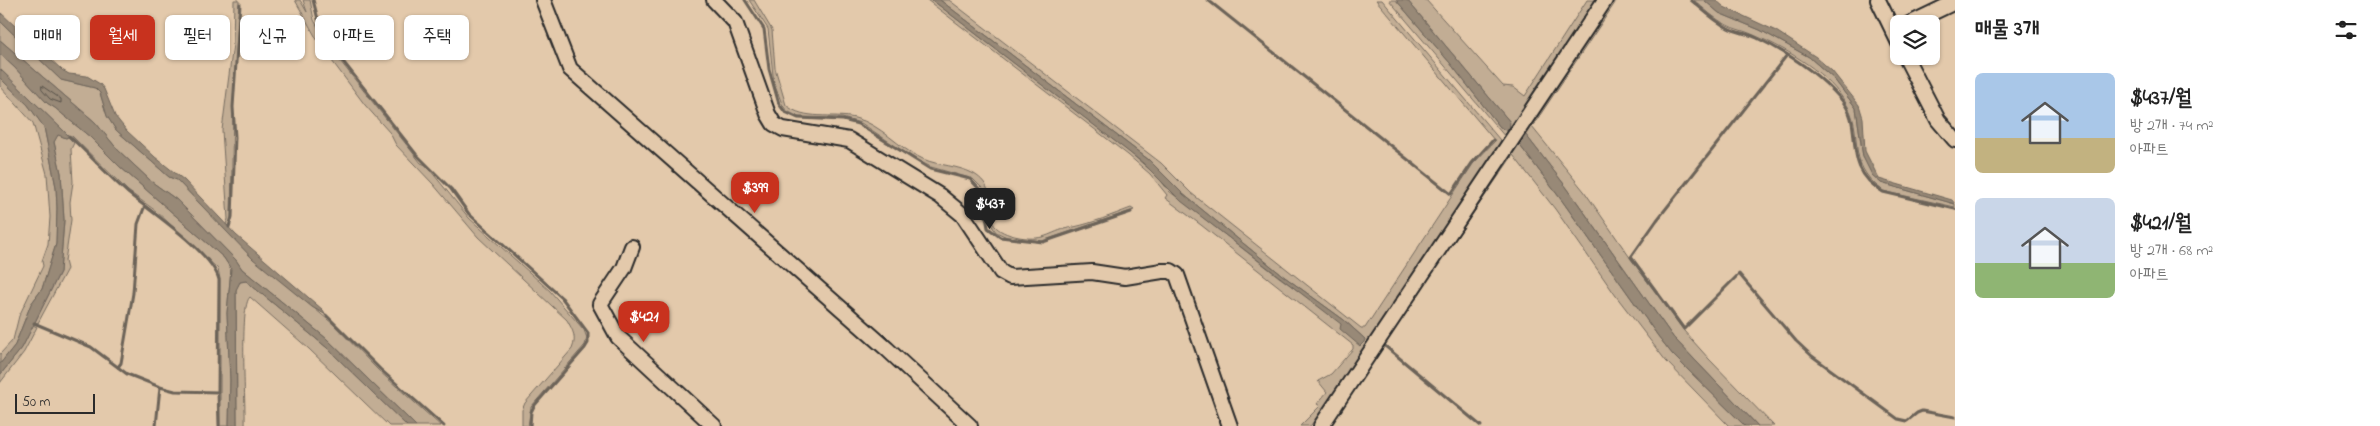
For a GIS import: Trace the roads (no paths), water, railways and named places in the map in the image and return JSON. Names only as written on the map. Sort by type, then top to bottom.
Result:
[{"type":"street","points":[[544,0],[570,69],[887,349],[970,426]]},
{"type":"street","points":[[714,0],[735,22],[768,114],[774,124],[783,130],[849,140],[940,196],[963,215],[1001,272],[1010,277],[1092,272],[1125,277],[1162,270],[1171,271],[1177,275],[1230,426]]},
{"type":"street","points":[[1320,426],[1605,0]]},
{"type":"street","points":[[1878,0],[1890,21]]},
{"type":"street","points":[[1928,15],[1955,2]]},
{"type":"street","points":[[1910,65],[1938,120],[1955,140]]},
{"type":"street","points":[[632,247],[624,268],[600,304],[618,337],[714,426]]},
{"type":"water","points":[[932,0],[940,0],[1149,160],[1183,194],[1282,275],[1344,320],[1365,339],[1364,342],[1360,346],[1340,329],[1341,324],[1181,201],[1143,163]]},
{"type":"water","points":[[1396,0],[1407,0],[1510,122],[1509,130],[1500,127],[1450,63]]},
{"type":"water","points":[[1704,0],[1716,0],[1724,7],[1776,31],[1816,57],[1832,71],[1859,105],[1863,118],[1865,151],[1879,179],[1952,200],[1955,204],[1881,183],[1872,175],[1863,157],[1856,108],[1834,79],[1809,57],[1760,30],[1719,13]]},
{"type":"water","points":[[0,12],[15,26],[15,36],[0,21]]},
{"type":"water","points":[[0,40],[15,53],[15,60],[23,60],[95,122],[118,150],[152,182],[177,200],[236,260],[242,269],[327,339],[416,426],[407,426],[326,347],[246,281],[240,282],[236,290],[237,426],[229,426],[230,380],[227,313],[231,269],[224,258],[119,166],[90,137],[47,103],[0,54]]},
{"type":"water","points":[[40,60],[51,60],[69,74],[87,76],[100,84],[115,116],[127,131],[184,180],[236,235],[323,310],[326,315],[312,307],[253,259],[177,180],[169,177],[116,130],[107,116],[100,93],[95,88],[61,80]]},
{"type":"water","points":[[0,69],[69,136],[66,138],[58,135],[54,142],[61,173],[64,220],[60,272],[22,348],[0,375],[0,364],[15,345],[31,304],[42,289],[56,244],[57,208],[56,187],[44,127],[28,105],[0,78]]},
{"type":"water","points":[[1522,130],[1567,188],[1673,337],[1758,426],[1745,426],[1673,355],[1563,202],[1515,139]]},
{"type":"waterway","points":[[313,0],[320,27],[330,45],[416,154],[451,189],[469,214],[562,298],[588,333],[588,343],[585,348],[534,406],[531,412],[530,426]]},
{"type":"waterway","points":[[745,0],[764,29],[769,69],[779,104],[785,112],[798,118],[843,120],[858,124],[930,169],[970,179],[982,192],[988,228],[1000,237],[1043,242],[1131,212]]},
{"type":"waterway","points":[[1208,0],[1451,194],[1472,163],[1493,140]]},
{"type":"waterway","points":[[1691,0],[1731,30],[1754,36],[1791,57],[1812,72],[1840,98],[1848,110],[1852,122],[1857,158],[1861,170],[1869,181],[1883,192],[1955,209]]},
{"type":"waterway","points":[[229,227],[232,217],[235,137],[233,107],[240,4]]},
{"type":"waterway","points":[[1787,55],[1657,220],[1631,257],[1684,329],[1739,274],[1796,341],[1812,356],[1898,419],[1907,421],[1922,411],[1955,417]]},
{"type":"waterway","points":[[69,136],[128,193],[180,233],[214,269],[219,280],[218,392]]},
{"type":"waterway","points":[[118,367],[121,363],[133,293],[138,224],[144,208]]},
{"type":"waterway","points":[[326,315],[380,369],[444,426]]},
{"type":"waterway","points":[[34,323],[91,347],[127,374],[160,387],[175,391],[218,392],[219,426]]},
{"type":"waterway","points":[[1385,346],[1481,426]]},
{"type":"waterway","points":[[156,426],[160,387]]}]
